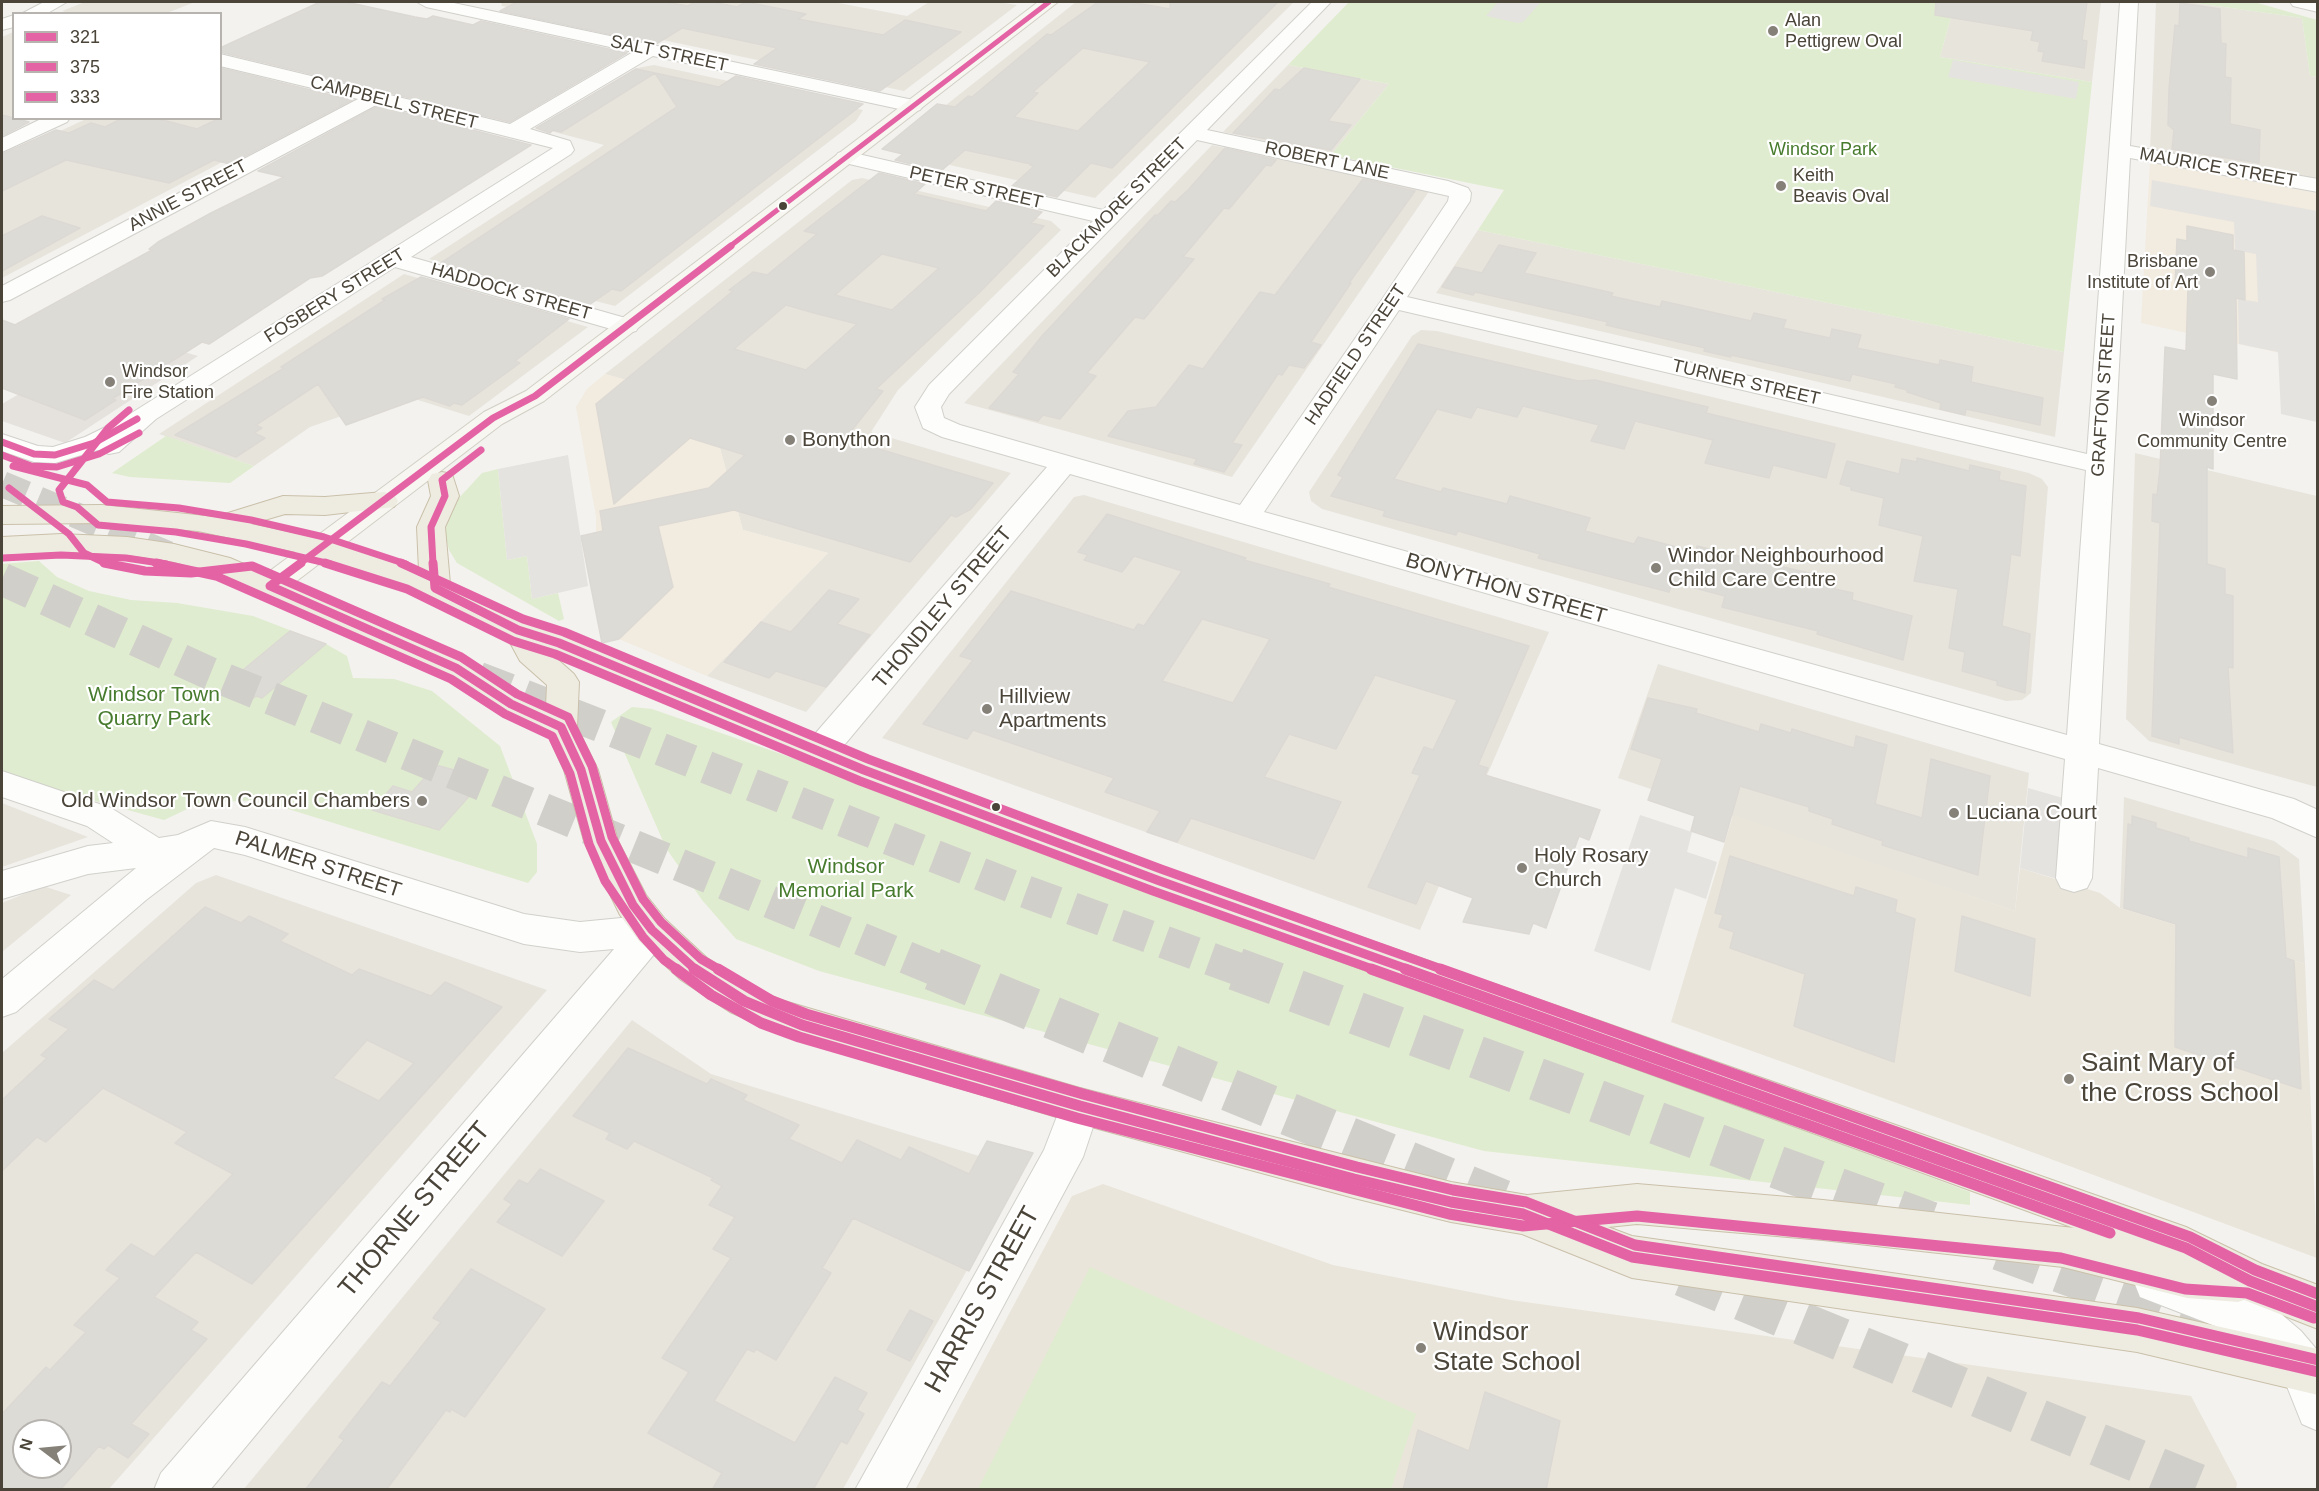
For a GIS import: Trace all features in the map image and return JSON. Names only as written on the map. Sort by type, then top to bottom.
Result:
[{"type":"highway","points":[[435,588],[431,527],[445,496],[442,480]]},
{"type":"highway","points":[[217,526],[284,505],[325,506],[384,501]]},
{"type":"highway","points":[[2,515],[113,515],[217,526],[331,552],[435,588],[518,630],[559,643],[819,752],[1167,883],[2186,1248],[2250,1281],[2318,1307]]},
{"type":"highway","points":[[2,546],[101,543],[150,549],[220,565],[456,668],[488,686],[511,704],[561,727]]},
{"type":"highway","points":[[518,630],[531,653],[563,682],[561,727],[581,770],[601,841],[615,876],[652,930],[672,951],[702,974],[767,1012],[802,1025],[1080,1106],[1354,1179],[1451,1202],[1523,1214],[1632,1257],[2138,1330],[2312,1383]]},
{"type":"highway","points":[[1523,1214],[1637,1204],[2063,1246],[2187,1277],[2250,1281]]},
{"type":"main road","points":[[331,552],[384,501],[493,418],[535,396],[1048,2]]},
{"type":"main road","points":[[280,590],[331,552],[442,480],[516,422],[535,396]]},
{"type":"street","points":[[33,12],[58,2]]},
{"type":"street","name":"SALT STREET","points":[[426,2],[473,6],[650,50],[913,106]]},
{"type":"street","name":"BLACKMORE STREET","points":[[932,422],[928,407],[938,390],[1322,2]]},
{"type":"street","name":"GRAFTON STREET","points":[[2074,878],[2129,2]]},
{"type":"street","points":[[2299,2],[2318,7]]},
{"type":"street","points":[[512,131],[650,50]]},
{"type":"street","name":"CAMPBELL STREET","points":[[222,60],[556,141],[562,145],[564,150]]},
{"type":"street","name":"ANNIE STREET","points":[[2,295],[375,98]]},
{"type":"street","points":[[2,146],[56,120]]},
{"type":"street","name":"ROBERT LANE","points":[[1192,133],[1448,187],[1460,193]]},
{"type":"street","name":"FOSBERY STREET","points":[[109,446],[137,419],[564,150]]},
{"type":"street","name":"MAURICE STREET","points":[[2119,150],[2318,186]]},
{"type":"street","name":"PETER STREET","points":[[845,158],[1108,218]]},
{"type":"street","name":"HADFIELD STREET","points":[[1247,516],[1459,201],[1460,193]]},
{"type":"street","name":"HADDOCK STREET","points":[[394,259],[627,326]]},
{"type":"street","name":"TURNER STREET","points":[[1393,301],[2100,465]]},
{"type":"street","points":[[2,442],[34,454],[55,455],[94,443],[137,419]]},
{"type":"street","name":"BONYTHON STREET","points":[[932,422],[951,431],[2082,753]]},
{"type":"street","name":"THONDLEY STREET","points":[[819,752],[1065,463]]},
{"type":"street","points":[[2082,753],[2282,808],[2318,825]]},
{"type":"street","points":[[2,784],[99,817],[170,849]]},
{"type":"street","name":"PALMER STREET","points":[[2,1001],[111,908],[170,849],[208,835],[224,835],[481,917],[545,933],[580,937],[652,930]]},
{"type":"street","points":[[2,885],[63,866],[170,849]]},
{"type":"street","name":"THORNE STREET","points":[[178,1490],[652,930]]},
{"type":"street","name":"HARRIS STREET","points":[[879,1490],[1062,1157],[1080,1106]]},
{"type":"street","points":[[2128,1261],[2160,1285],[2248,1319],[2285,1347],[2312,1383]]},
{"type":"shaded area","points":[[85,2],[195,2],[170,12],[62,11]]},
{"type":"shaded area","points":[[501,2],[833,2],[907,16],[929,2],[997,2],[1017,5],[904,91],[502,6]]},
{"type":"shaded area","points":[[1076,2],[1294,2],[1095,198],[888,151]]},
{"type":"shaded area","points":[[1498,2],[1541,2],[1523,22],[1518,23],[1486,16]]},
{"type":"shaded area","points":[[1955,2],[2101,2],[2092,82],[1940,57]]},
{"type":"shaded area","points":[[2156,2],[2189,2],[2302,18],[2310,76],[2317,77],[2317,180],[2150,150]]},
{"type":"shaded area","points":[[12,32],[12,120],[22,120],[2,129],[2,37]]},
{"type":"shaded area","points":[[1953,60],[2079,82],[2076,99],[1948,77]]},
{"type":"shaded area","points":[[654,65],[863,110],[856,121],[615,306],[429,259],[604,145],[539,128],[637,68]]},
{"type":"shaded area","points":[[1288,65],[1389,84],[1331,155],[1223,132]]},
{"type":"shaded area","points":[[222,67],[344,98],[2,278],[2,158],[84,120],[222,120]]},
{"type":"shaded area","points":[[1212,145],[1430,190],[1232,477],[964,403]]},
{"type":"shaded area","points":[[2150,162],[2317,193],[2317,361],[2141,323]]},
{"type":"shaded area","points":[[862,178],[1051,221],[1061,230],[898,390],[871,432],[1011,473],[806,712],[707,676],[828,553],[743,530],[719,445],[722,407],[605,374],[852,180]]},
{"type":"shaded area","points":[[2152,180],[2317,211],[2317,422],[2281,414],[2278,352],[2239,344],[2238,299],[2258,302],[2256,254],[2235,250],[2234,222],[2150,206]]},
{"type":"shaded area","points":[[1478,230],[2064,352],[2055,437],[1436,293]]},
{"type":"shaded area","points":[[404,274],[588,327],[469,416],[402,395],[310,427],[254,466],[159,434]]},
{"type":"shaded area","points":[[1421,330],[1437,331],[2029,473],[2042,479],[2048,487],[2031,693],[2022,700],[2006,701],[1322,509],[1311,501],[1309,492],[1412,336]]},
{"type":"shaded area","points":[[121,334],[198,356],[65,443],[2,421],[2,404]]},
{"type":"shaded area","points":[[605,374],[722,407],[719,445],[743,530],[828,553],[707,676],[619,639],[596,533],[596,516],[576,407],[587,389]]},
{"type":"shaded area","points":[[2135,453],[2317,496],[2317,787],[2149,741],[2126,719]]},
{"type":"shaded area","points":[[568,455],[588,586],[532,599],[527,556],[507,560],[498,469]]},
{"type":"shaded area","points":[[1084,495],[1549,632],[1420,930],[882,738],[1074,497]]},
{"type":"shaded area","points":[[1658,664],[2029,773],[2015,911],[1618,778]]},
{"type":"shaded area","points":[[2028,788],[2063,798],[2057,879],[2020,868]]},
{"type":"shaded area","points":[[2124,797],[2274,841],[2299,859],[2305,964],[2120,908]]},
{"type":"shaded area","points":[[2,803],[88,837],[2,867]]},
{"type":"shaded area","points":[[1640,815],[1692,832],[1687,852],[1717,862],[1706,899],[1675,888],[1650,971],[1594,951]]},
{"type":"shaded area","name":"Saint Mary of the Cross School","points":[[1733,815],[2015,911],[2020,868],[2100,893],[2120,908],[2305,964],[2317,1258],[1986,1135],[1671,1022]]},
{"type":"shaded area","points":[[216,875],[547,990],[109,1489],[2,1489],[2,1053],[196,883]]},
{"type":"shaded area","points":[[43,886],[71,895],[2,952],[2,903]]},
{"type":"shaded area","points":[[632,1020],[711,1074],[1025,1168],[843,1489],[243,1490]]},
{"type":"shaded area","name":"Windsor State School","points":[[1103,1184],[1333,1265],[1511,1300],[2191,1396],[2237,1483],[2236,1490],[915,1490],[1072,1196]]},
{"type":"green space","name":"Windsor Park","points":[[1349,2],[1955,2],[1940,57],[2092,82],[2064,352],[1478,230],[1504,190],[1331,155],[1389,84],[1288,65]]},
{"type":"green space","points":[[2189,2],[2254,2],[2317,20],[2317,77],[2310,76],[2302,18]]},
{"type":"green space","points":[[166,436],[254,466],[230,483],[130,477],[112,473]]},
{"type":"green space","points":[[498,469],[507,560],[527,556],[532,599],[558,593],[564,619],[559,621],[457,563],[449,550],[445,534],[448,516],[458,499],[482,473]]},
{"type":"green space","name":"Windsor Town Quarry Park","points":[[39,561],[57,577],[89,591],[131,600],[177,603],[253,616],[326,644],[347,656],[353,678],[394,679],[432,691],[500,746],[537,844],[537,872],[528,883],[259,800],[200,803],[164,820],[2,775],[2,564]]},
{"type":"green space","name":"Windsor Memorial Park","points":[[632,707],[652,709],[896,794],[1970,1192],[1970,1205],[1484,1151],[819,971],[736,939],[702,900],[666,848],[611,722]]},
{"type":"green space","points":[[1090,1267],[1416,1414],[1391,1489],[978,1489]]},
{"type":"building","points":[[320,2],[346,2],[427,19],[433,16],[473,25],[481,21],[627,53],[510,122],[222,52],[222,47]]},
{"type":"building","points":[[517,2],[665,2],[688,6],[695,2],[712,2],[737,7],[746,2],[806,14],[798,19],[883,35],[905,20],[961,32],[880,91],[754,64],[777,48],[682,28],[656,44],[500,11]]},
{"type":"building","points":[[1098,2],[1130,2],[1170,9],[1170,2],[1278,2],[1112,168],[1091,163],[1057,197],[1011,187],[1034,166],[1031,164],[965,150],[941,171],[895,160],[903,154],[882,149],[937,104],[955,107],[968,96],[972,97],[1047,34],[1051,35]],"holes":[[[1083,48],[1150,62],[1078,131],[1014,117],[1038,93],[1033,92]]]},
{"type":"building","points":[[1936,2],[2087,2],[2082,40],[2087,41],[2084,68],[2042,61],[2044,52],[2038,51],[2040,42],[2031,40],[2033,31],[1935,15]]},
{"type":"building","points":[[2180,3],[2220,9],[2221,43],[2226,44],[2225,77],[2231,78],[2230,124],[2260,130],[2259,163],[2172,149],[2174,130],[2168,125],[2169,89],[2175,25],[2179,26]]},
{"type":"building","points":[[222,68],[352,100],[230,164],[214,160],[169,183],[66,160],[2,191],[2,154],[56,130],[69,133],[91,123],[105,127],[119,120],[163,120],[197,129],[216,120],[222,120]]},
{"type":"building","points":[[1304,68],[1360,79],[1328,121],[1351,125],[1331,150],[1233,133],[1275,89],[1280,90]]},
{"type":"building","points":[[636,69],[655,73],[561,132],[553,130],[550,133],[536,128]]},
{"type":"building","points":[[655,73],[719,87],[736,76],[863,104],[621,291],[612,289],[589,305],[441,263],[677,107]]},
{"type":"building","points":[[378,106],[531,145],[322,276],[310,278],[209,344],[202,342],[112,399],[116,400],[85,420],[2,388],[2,320],[15,325],[152,250],[149,249],[158,242],[284,177],[258,171]]},
{"type":"building","points":[[2,115],[12,118],[12,120],[29,122],[2,136]]},
{"type":"building","points":[[1225,148],[1276,160],[1271,166],[1266,165],[1229,209],[1224,208],[1183,257],[1194,259],[1144,319],[1135,317],[1087,373],[1096,376],[1060,419],[1043,415],[1038,421],[989,408],[1019,374],[1013,372],[1042,336],[1155,215],[1158,215],[1171,201],[1175,202],[1189,189]]},
{"type":"building","points":[[879,173],[925,184],[914,194],[986,211],[996,201],[1042,212],[1031,223],[1044,226],[981,291],[876,389],[883,391],[848,435],[856,437],[852,441],[993,483],[971,509],[956,517],[951,515],[910,562],[734,510],[658,526],[673,587],[619,639],[602,643],[581,536],[603,531],[600,511],[709,488],[745,455],[690,438],[614,504],[596,404],[733,291],[729,290],[753,272],[767,275],[817,234],[804,231]],"holes":[[[882,254],[939,268],[892,310],[835,295]],[[786,305],[814,313],[857,324],[806,370],[734,349]]]},
{"type":"building","points":[[1363,179],[1415,191],[1349,283],[1351,283],[1311,342],[1321,345],[1304,368],[1289,365],[1282,375],[1278,374],[1232,443],[1242,445],[1224,472],[1194,464],[1197,459],[1108,436],[1128,411],[1156,407],[1189,365],[1203,369],[1260,292],[1275,295]]},
{"type":"building","points":[[42,216],[80,228],[2,271],[2,236]]},
{"type":"building","points":[[2187,226],[2233,235],[2233,250],[2244,252],[2245,300],[2236,298],[2237,379],[2213,374],[2213,469],[2207,467],[2207,564],[2225,569],[2225,594],[2233,596],[2233,668],[2228,667],[2233,753],[2179,737],[2179,744],[2152,736],[2160,523],[2152,521],[2153,494],[2157,495],[2160,469],[2165,347],[2186,351],[2188,288],[2175,285],[2177,239],[2187,241]]},
{"type":"building","points":[[1499,245],[1536,253],[1524,273],[1613,293],[1611,296],[1660,307],[1662,301],[1751,321],[1754,313],[1786,320],[1783,328],[1830,338],[1832,329],[1861,335],[1857,348],[1939,365],[1940,360],[1973,367],[1971,382],[2043,398],[2040,425],[1966,409],[1965,415],[1940,409],[1941,403],[1895,387],[1896,384],[1852,374],[1850,381],[1731,355],[1731,357],[1704,351],[1705,348],[1606,325],[1608,322],[1475,292],[1473,295],[1442,287],[1455,267],[1482,273]]},
{"type":"building","points":[[421,277],[569,319],[515,361],[520,363],[462,405],[454,403],[450,406],[423,397],[346,425],[318,384],[256,425],[262,428],[254,433],[265,438],[236,457],[175,435],[284,368],[281,367],[385,300],[382,299]]},
{"type":"building","points":[[1418,344],[1578,381],[1595,380],[1708,407],[1706,413],[1835,444],[1826,478],[1773,465],[1769,478],[1705,463],[1713,440],[1635,421],[1624,449],[1591,441],[1599,425],[1523,406],[1517,417],[1477,407],[1471,418],[1437,409],[1394,479],[1441,492],[1443,488],[1507,504],[1510,496],[1590,518],[1585,531],[1634,544],[1638,537],[1696,552],[1697,546],[1837,580],[1835,589],[1853,593],[1852,600],[1912,616],[1903,660],[1817,634],[1818,631],[1722,607],[1725,596],[1672,582],[1669,592],[1538,558],[1540,554],[1458,531],[1456,535],[1383,516],[1385,511],[1331,496],[1343,477],[1338,475]]},
{"type":"building","points":[[1917,458],[1969,471],[1970,465],[2000,472],[1999,480],[2026,486],[2020,556],[2011,554],[2002,626],[2030,634],[2025,693],[1997,685],[1997,681],[1962,671],[1965,652],[1949,648],[1958,589],[1914,581],[1923,536],[1879,525],[1884,498],[1851,490],[1851,487],[1840,484],[1847,461],[1899,474],[1902,459],[1917,462]]},
{"type":"building","points":[[1107,514],[1246,558],[1244,560],[1330,584],[1328,587],[1529,646],[1478,765],[1488,768],[1485,775],[1600,810],[1589,840],[1579,836],[1546,928],[1533,923],[1529,934],[1463,922],[1473,898],[1426,881],[1416,904],[1368,887],[1420,775],[1412,773],[1424,747],[1433,750],[1457,700],[1375,675],[1336,749],[1289,734],[1264,777],[1341,802],[1314,859],[1191,818],[1177,842],[1147,832],[1160,811],[1105,792],[1114,778],[973,730],[967,739],[923,724],[973,660],[960,656],[1011,591],[1134,630],[1138,624],[1144,626],[1182,571],[1134,556],[1122,572],[1084,560],[1088,555],[1078,552]],"holes":[[[1202,619],[1270,639],[1233,703],[1162,681]]]},
{"type":"building","points":[[829,590],[859,599],[837,624],[870,635],[826,687],[776,671],[769,678],[724,662],[761,622],[791,632]]},
{"type":"building","points":[[290,631],[326,644],[262,698],[256,696],[248,703],[222,694],[231,686],[226,684]]},
{"type":"building","points":[[1648,698],[1697,709],[1696,713],[1759,732],[1761,724],[1791,733],[1792,729],[1854,748],[1856,736],[1887,745],[1875,804],[1922,818],[1931,759],[1990,776],[1978,875],[1882,845],[1883,841],[1832,824],[1833,819],[1809,811],[1809,807],[1740,786],[1724,842],[1691,831],[1695,816],[1648,800],[1662,759],[1631,749]]},
{"type":"building","name":"Old Windsor Town Council Chambers","points":[[436,765],[465,773],[460,778],[469,780],[462,788],[473,792],[439,830],[372,810],[393,786],[412,792]]},
{"type":"building","points":[[2132,816],[2156,823],[2156,828],[2189,838],[2189,841],[2248,858],[2248,848],[2279,857],[2286,958],[2294,961],[2301,1089],[2175,1047],[2176,924],[2124,908],[2128,824],[2132,825]]},
{"type":"building","points":[[1730,856],[1854,896],[1856,887],[1897,900],[1895,912],[1915,919],[1894,1062],[1794,1026],[1805,974],[1730,948],[1734,932],[1719,927],[1723,915],[1715,913]]},
{"type":"building","points":[[205,907],[241,923],[249,916],[288,934],[280,941],[352,975],[359,969],[431,996],[445,982],[502,1007],[252,1284],[196,1252],[154,1297],[198,1322],[191,1330],[207,1339],[131,1424],[149,1434],[128,1458],[108,1445],[104,1449],[99,1446],[72,1476],[72,1419],[12,1419],[12,1479],[70,1479],[60,1490],[2,1490],[2,1414],[46,1367],[50,1370],[86,1332],[74,1325],[120,1278],[106,1270],[131,1244],[154,1257],[233,1174],[175,1143],[187,1132],[103,1088],[46,1142],[37,1137],[2,1171],[2,1100],[47,1058],[41,1055],[69,1029],[49,1019],[94,980],[113,990]],"holes":[[[367,1040],[414,1063],[379,1101],[333,1078]]]},
{"type":"building","points":[[1962,916],[2035,939],[2030,996],[1955,971]]},
{"type":"building","points":[[628,1048],[707,1084],[711,1079],[747,1095],[743,1100],[799,1125],[789,1139],[842,1163],[857,1140],[901,1160],[909,1147],[969,1174],[987,1141],[1033,1153],[969,1271],[853,1218],[822,1268],[831,1273],[776,1360],[756,1349],[754,1352],[747,1349],[714,1401],[795,1443],[835,1377],[867,1393],[857,1410],[864,1414],[847,1444],[841,1441],[813,1490],[712,1490],[722,1473],[648,1433],[689,1372],[662,1358],[731,1258],[713,1249],[735,1217],[709,1205],[722,1186],[711,1180],[713,1178],[634,1141],[627,1149],[606,1139],[610,1133],[573,1116]]},
{"type":"building","points":[[540,1169],[604,1201],[562,1256],[497,1222],[512,1204],[504,1199],[519,1180],[528,1184]]},
{"type":"building","points":[[471,1269],[545,1309],[465,1417],[451,1409],[450,1412],[446,1410],[386,1490],[305,1490],[344,1440],[339,1437],[382,1382],[390,1386],[441,1322],[433,1318]]},
{"type":"building","points":[[910,1310],[933,1321],[910,1361],[887,1350]]},
{"type":"building","points":[[1485,1392],[1560,1421],[1546,1490],[1403,1490],[1418,1430],[1469,1451]]},
{"type":"tunnel","points":[[2,484],[168,554]]},
{"type":"tunnel","points":[[2,579],[209,673],[937,970]]},
{"type":"tunnel","points":[[478,678],[1024,891],[1241,970]]},
{"type":"tunnel","points":[[933,969],[1502,1201]]},
{"type":"tunnel","points":[[1236,969],[1930,1223]]},
{"type":"tunnel","points":[[2000,1249],[2242,1338]]},
{"type":"tunnel","points":[[1683,1275],[2209,1490]]},
{"type":"transit line","name":"321","points":[[1049,2],[535,396],[493,418],[270,586],[456,668],[511,704],[561,727],[581,770],[601,841],[633,905],[652,930],[694,969],[744,1001],[767,1012],[802,1025],[1080,1106],[1354,1179],[1451,1202],[1523,1214],[1632,1257],[2137,1330],[2318,1372]]},
{"type":"transit line","name":"375","points":[[129,410],[108,428],[59,490],[63,502],[77,507],[98,525],[176,532],[246,544],[317,560],[407,589],[513,641],[555,654],[860,781],[1153,891],[2110,1233]]},
{"type":"transit line","name":"321","points":[[2,442],[34,454],[55,455],[94,443],[137,419]]},
{"type":"transit line","name":"375","points":[[2,455],[31,466],[57,467],[99,454],[139,433]]},
{"type":"transit line","name":"321","points":[[481,450],[442,480],[445,496],[431,527],[435,588],[518,630],[559,643],[864,770],[1157,880],[2186,1248],[2250,1281],[2318,1307]]},
{"type":"transit line","name":"333","points":[[13,466],[87,485],[107,502],[179,508],[251,520],[324,537],[415,567],[523,619],[564,632],[868,759],[1161,869],[2190,1237],[2255,1270],[2318,1294]]},
{"type":"transit line","name":"333","points":[[9,488],[69,534],[84,553],[107,564],[145,571],[191,573],[252,566],[461,657],[517,694],[568,717],[592,766],[612,837],[643,899],[661,922],[701,959],[772,1001],[806,1014],[1083,1094],[1357,1167],[1453,1190],[1526,1202],[1635,1245],[2139,1318],[2318,1360]]},
{"type":"transit line","name":"375","points":[[3,558],[61,555],[126,558],[172,565],[216,576],[451,679],[505,714],[552,736],[570,774],[589,844],[605,881],[643,937],[664,960],[711,995],[761,1023],[799,1037],[1077,1118],[1449,1214],[1523,1226],[1637,1216],[2061,1258],[2185,1289],[2247,1293],[2314,1318]]},
{"type":"place","name":"Alan Pettigrew Oval","points":[[1773,31]]},
{"type":"place","name":"Keith Beavis Oval","points":[[1781,186]]},
{"type":"place","name":"Brisbane Institute of Art","points":[[2210,272]]},
{"type":"place","name":"Windsor Fire Station","points":[[110,382]]},
{"type":"place","name":"Windsor Community Centre","points":[[2212,401]]},
{"type":"place","name":"Bonython","points":[[790,440]]},
{"type":"place","name":"Windor Neighbourhood Child Care Centre","points":[[1656,568]]},
{"type":"place","name":"Hillview Apartments","points":[[987,709]]},
{"type":"place","name":"Old Windsor Town Council Chambers","points":[[422,801]]},
{"type":"place","name":"Luciana Court","points":[[1954,813]]},
{"type":"place","name":"Holy Rosary Church","points":[[1522,868]]},
{"type":"place","name":"Saint Mary of the Cross School","points":[[2069,1079]]},
{"type":"place","name":"Windsor State School","points":[[1421,1348]]}]
